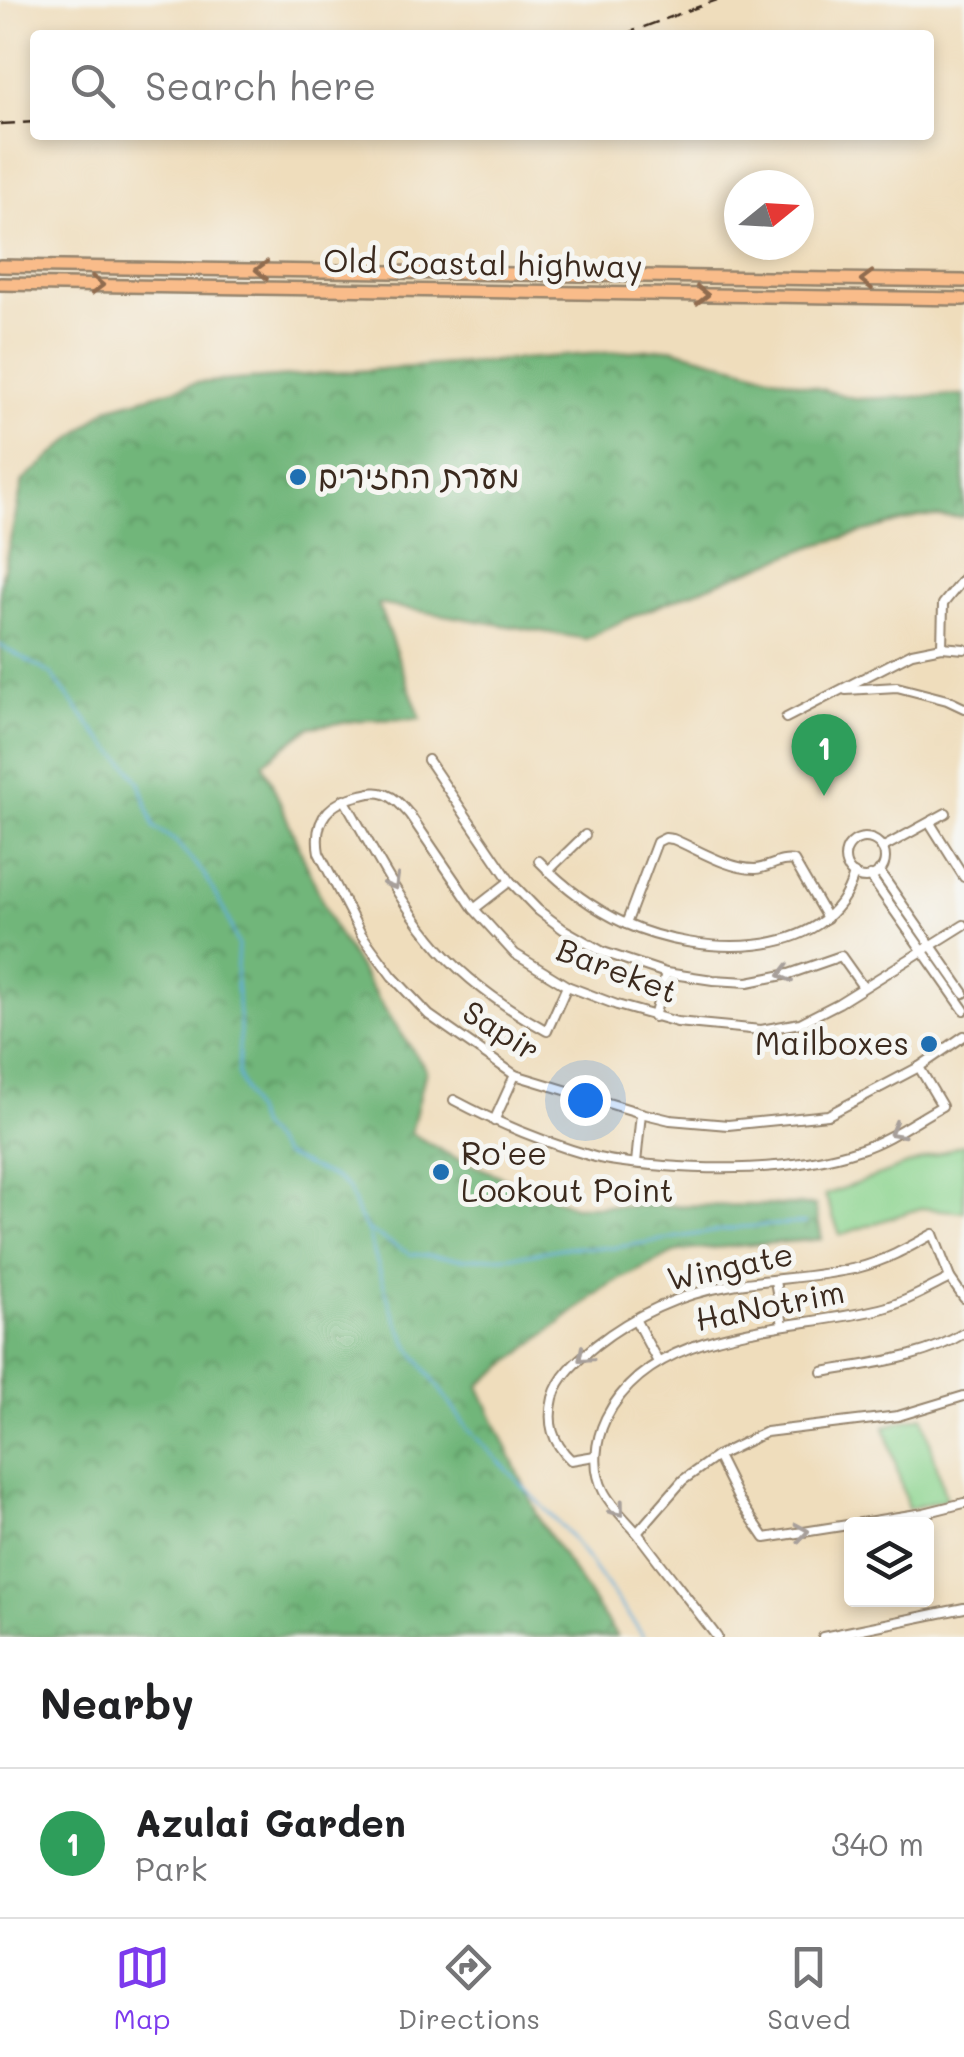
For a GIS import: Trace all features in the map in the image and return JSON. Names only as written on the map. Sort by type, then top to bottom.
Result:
[{"type":"highway","name":"Old Coastal highway","points":[[0,266],[964,281]]},
{"type":"highway","name":"Old Coastal highway","points":[[0,284],[964,298]]},
{"type":"street","points":[[942,647],[944,604],[964,578]]},
{"type":"street","points":[[786,718],[912,653],[942,647],[964,649]]},
{"type":"street","points":[[842,690],[897,687],[964,708]]},
{"type":"street","points":[[428,760],[510,881],[563,930],[602,952],[666,972],[748,982],[789,974],[840,956],[863,987]]},
{"type":"street","name":"Bareket","points":[[344,799],[374,792],[400,802],[474,909],[515,954],[567,986],[654,1018],[761,1030],[800,1023],[964,926]]},
{"type":"street","points":[[344,799],[404,903],[432,942],[469,978],[513,1012],[547,1031],[567,986]]},
{"type":"street","name":"Sapir","points":[[344,799],[326,812],[317,840],[319,852],[361,934],[428,1015],[515,1075],[670,1120],[728,1125],[812,1118],[828,1115],[918,1067],[964,1036]]},
{"type":"street","points":[[882,848],[946,813]]},
{"type":"street","points":[[930,823],[964,876]]},
{"type":"street","points":[[548,871],[585,835]]},
{"type":"street","points":[[626,924],[657,842],[665,838],[744,867],[759,869],[787,859],[794,862],[827,918]]},
{"type":"street","points":[[867,838],[876,841],[882,848],[884,862],[879,871],[862,877],[854,874],[845,859],[848,847],[867,838]]},
{"type":"street","points":[[952,858],[964,860]]},
{"type":"street","points":[[538,861],[586,901],[626,924],[678,942],[724,947],[805,934],[827,918],[849,892],[854,874]]},
{"type":"street","points":[[879,871],[964,1010]]},
{"type":"street","points":[[870,876],[964,993]]},
{"type":"street","points":[[474,909],[510,881]]},
{"type":"street","points":[[654,1018],[666,972]]},
{"type":"street","points":[[454,1100],[543,1141],[600,1158],[695,1168],[761,1167],[831,1158],[866,1148],[942,1106],[918,1067]]},
{"type":"street","points":[[494,1121],[515,1075]]},
{"type":"street","points":[[636,1163],[641,1113]]},
{"type":"street","name":"Wingate","points":[[595,1456],[571,1460],[558,1448],[549,1422],[554,1393],[572,1365],[608,1335],[651,1309],[730,1285],[854,1268],[892,1257],[934,1234],[950,1278]]},
{"type":"street","points":[[950,1278],[964,1298]]},
{"type":"street","name":"HaNotrim","points":[[595,1456],[612,1407],[658,1362],[696,1345],[782,1325],[887,1308],[950,1278]]},
{"type":"street","points":[[775,1281],[782,1325]]},
{"type":"street","points":[[635,1319],[658,1362]]},
{"type":"street","points":[[823,1372],[906,1356],[964,1332]]},
{"type":"street","points":[[637,1533],[683,1480],[716,1456],[766,1432],[898,1416],[964,1396]]},
{"type":"street","points":[[595,1456],[604,1492],[718,1637]]},
{"type":"street","points":[[716,1456],[765,1538],[964,1504]]},
{"type":"street","points":[[823,1637],[964,1608]]},
{"type":"green space","points":[[671,348],[857,399],[964,395],[964,517],[919,517],[813,546],[624,620],[586,639],[378,604],[421,719],[362,720],[310,727],[263,763],[333,926],[426,1070],[411,1133],[451,1156],[573,1206],[815,1205],[822,1239],[678,1251],[607,1286],[479,1386],[541,1523],[617,1637],[0,1637],[0,586],[23,481],[108,408],[196,383]]},
{"type":"green space","points":[[964,1144],[964,1212],[921,1208],[840,1235],[825,1195]]},
{"type":"green space","points":[[923,1416],[946,1499],[908,1509],[885,1426]]},
{"type":"waterway","points":[[0,645],[51,674],[140,783],[154,827],[175,841],[204,874],[238,945],[238,1075],[259,1126],[283,1155],[339,1180],[349,1190],[367,1230],[410,1254],[465,1259],[568,1247],[612,1248],[742,1227],[806,1223]]},
{"type":"waterway","points":[[367,1230],[391,1308],[409,1346],[468,1429],[569,1534],[644,1637]]},
{"type":"railway","points":[[636,30],[717,0]]},
{"type":"railway","points":[[0,124],[30,122]]},
{"type":"place","name":"מערת החזירים","points":[[298,477]]},
{"type":"place","name":"Azulai Garden","points":[[824,796]]},
{"type":"place","name":"Mailboxes","points":[[929,1044]]},
{"type":"place","name":"Ro'ee Lookout Point","points":[[441,1172]]}]
